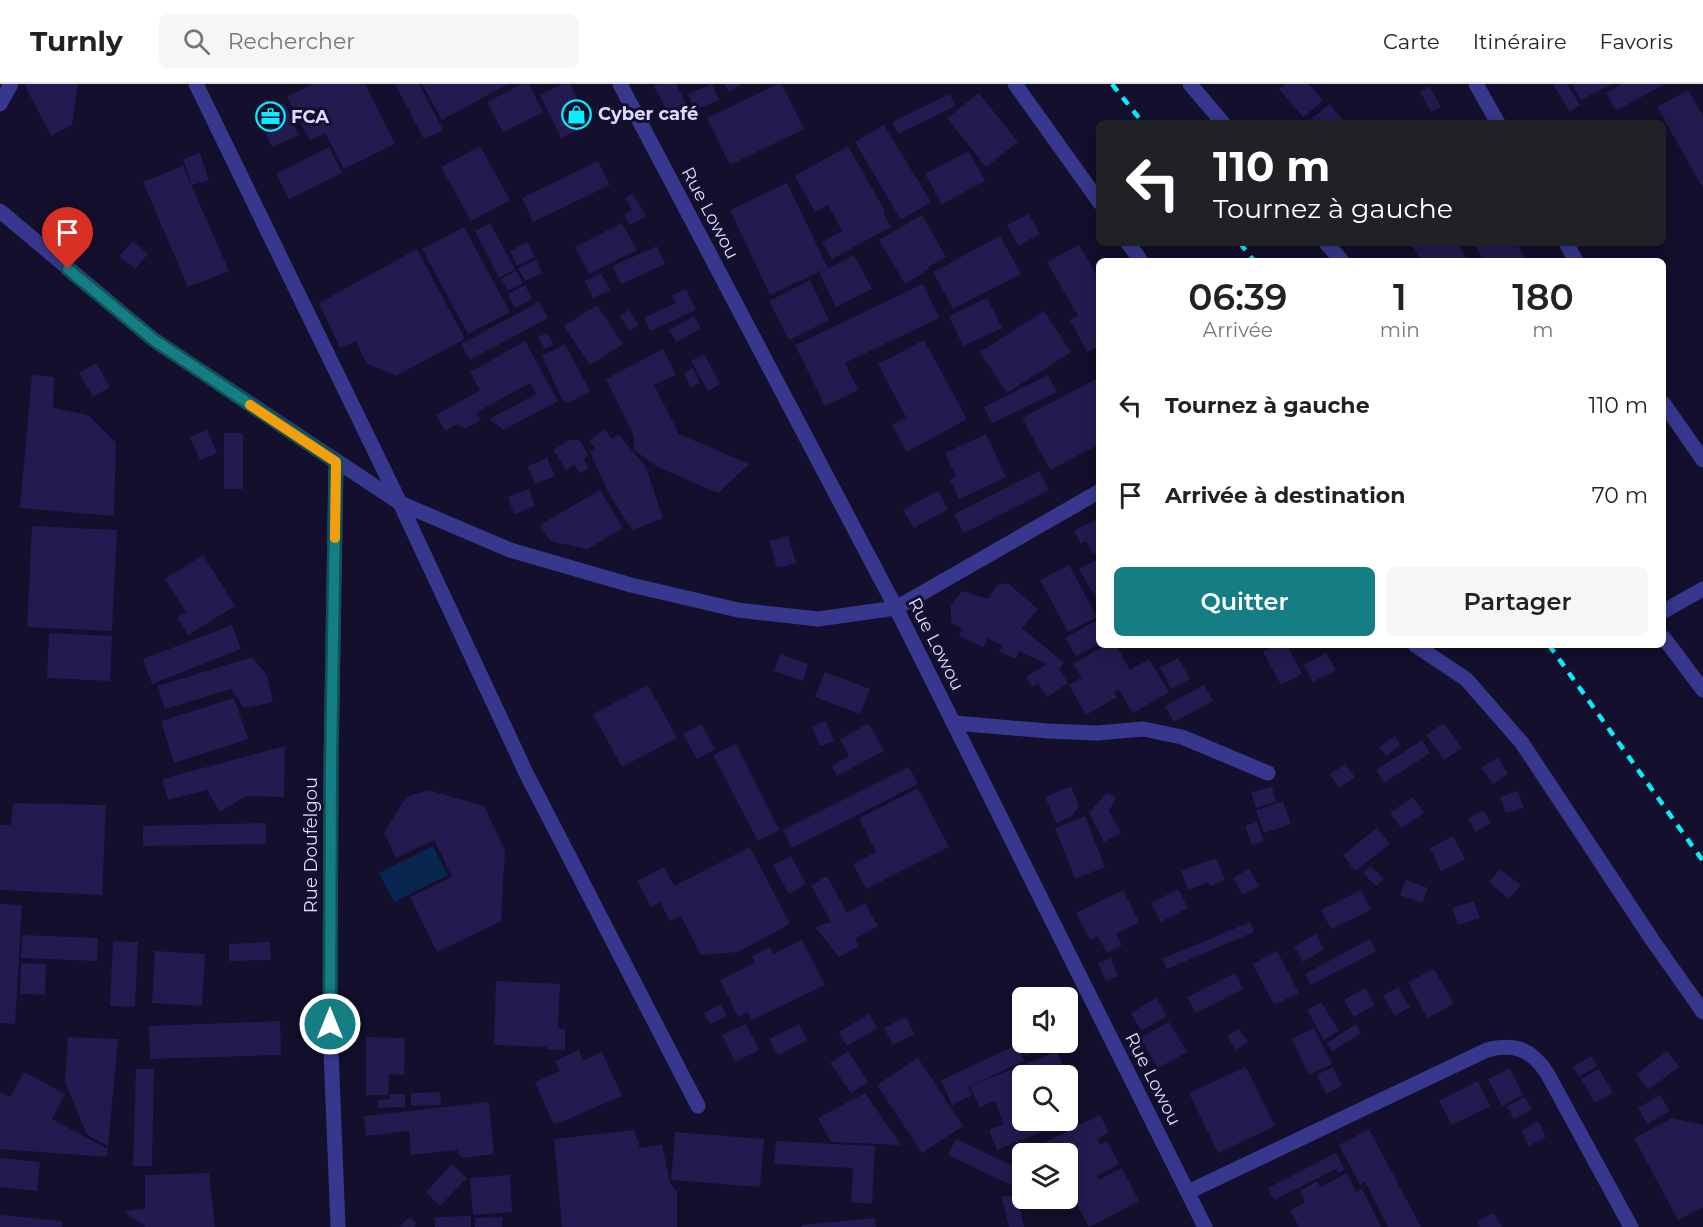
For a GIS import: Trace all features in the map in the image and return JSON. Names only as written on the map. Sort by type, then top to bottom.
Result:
[{"type":"street","points":[[0,104],[10,84]]},
{"type":"street","points":[[196,84],[400,503],[527,775],[698,1106]]},
{"type":"street","name":"Rue Lowou","points":[[620,84],[896,609],[1205,1227]]},
{"type":"street","points":[[1015,84],[1096,197]]},
{"type":"street","points":[[1190,84],[1220,120]]},
{"type":"street","points":[[1476,84],[1496,120]]},
{"type":"street","points":[[0,211],[154,340],[400,503],[510,550],[631,585],[738,610],[818,619],[896,609],[1096,493]]},
{"type":"street","points":[[1329,246],[1339,258]]},
{"type":"street","points":[[1666,407],[1703,460]]},
{"type":"street","name":"Rue Doufelgou","points":[[336,462],[330,1024],[338,1227]]},
{"type":"street","points":[[1666,610],[1703,589]]},
{"type":"street","points":[[1666,641],[1703,690]]},
{"type":"street","points":[[1420,648],[1466,679],[1522,743],[1653,941],[1703,1012]]},
{"type":"street","points":[[954,723],[1096,733],[1143,729],[1182,737],[1268,773]]},
{"type":"street","points":[[1188,1192],[1487,1050],[1508,1047],[1528,1053],[1539,1061],[1631,1227]]},
{"type":"water","points":[[433,846],[448,875],[394,902],[379,873]]},
{"type":"building","points":[[24,84],[78,84],[72,125],[51,136]]},
{"type":"building","points":[[313,84],[365,84],[395,144],[344,169],[325,133],[310,140],[287,97]]},
{"type":"building","points":[[395,84],[419,84],[443,130],[424,139]]},
{"type":"building","points":[[422,84],[508,84],[442,120]]},
{"type":"building","points":[[522,84],[529,84],[543,112],[503,132],[487,102]]},
{"type":"building","points":[[563,84],[570,84],[590,124],[561,138],[540,95]]},
{"type":"building","points":[[676,84],[688,107],[670,116],[654,86]]},
{"type":"building","points":[[712,84],[719,100],[694,110],[688,94]]},
{"type":"building","points":[[724,84],[742,84],[729,92]]},
{"type":"building","points":[[782,84],[804,129],[730,165],[707,118]]},
{"type":"building","points":[[1285,84],[1309,84],[1323,101],[1303,117],[1279,89]]},
{"type":"building","points":[[1553,84],[1567,84],[1580,105],[1570,112]]},
{"type":"building","points":[[1572,84],[1612,84],[1581,100]]},
{"type":"building","points":[[1620,84],[1665,84],[1616,111],[1606,93]]},
{"type":"building","points":[[1430,87],[1441,107],[1431,112],[1420,91]]},
{"type":"building","points":[[1688,90],[1703,116],[1703,188],[1666,120],[1657,107]]},
{"type":"building","points":[[979,93],[1018,142],[986,167],[947,118]]},
{"type":"building","points":[[950,94],[955,106],[898,134],[892,122]]},
{"type":"building","points":[[284,103],[299,135],[272,147],[257,115]]},
{"type":"building","points":[[1330,104],[1343,120],[1314,120],[1312,118]]},
{"type":"building","points":[[884,125],[931,202],[901,220],[855,142]]},
{"type":"building","points":[[480,146],[510,200],[471,221],[441,167]]},
{"type":"building","points":[[848,146],[885,211],[883,213],[891,227],[832,259],[822,242],[842,231],[828,205],[815,212],[795,176]]},
{"type":"building","points":[[329,147],[342,173],[289,199],[276,174]]},
{"type":"building","points":[[969,151],[985,181],[942,204],[925,174]]},
{"type":"building","points":[[200,153],[209,180],[192,185],[183,159]]},
{"type":"building","points":[[598,161],[610,185],[533,222],[522,198]]},
{"type":"building","points":[[183,166],[229,271],[188,287],[143,182]]},
{"type":"building","points":[[787,183],[828,268],[770,295],[730,210]]},
{"type":"building","points":[[632,193],[646,216],[630,225],[624,215],[632,210],[625,198]]},
{"type":"building","points":[[1029,214],[1040,234],[1018,246],[1007,225]]},
{"type":"building","points":[[922,215],[946,257],[905,284],[879,240]]},
{"type":"building","points":[[490,223],[515,269],[499,278],[475,231]]},
{"type":"building","points":[[622,223],[637,250],[589,274],[575,247]]},
{"type":"building","points":[[464,227],[510,312],[468,334],[422,249]]},
{"type":"building","points":[[1000,236],[1021,274],[953,309],[933,272]]},
{"type":"building","points":[[133,241],[148,254],[135,269],[119,256]]},
{"type":"building","points":[[527,242],[535,257],[517,266],[510,251]]},
{"type":"building","points":[[1079,245],[1096,274],[1096,347],[1087,352],[1070,320],[1078,316],[1047,262]]},
{"type":"building","points":[[657,246],[665,264],[621,284],[613,266]]},
{"type":"building","points":[[1413,246],[1460,246],[1466,258],[1419,258]]},
{"type":"building","points":[[1476,246],[1518,246],[1524,258],[1482,258]]},
{"type":"building","points":[[417,249],[465,339],[396,376],[366,363],[356,341],[340,348],[319,303]]},
{"type":"building","points":[[854,255],[872,289],[836,307],[819,273]]},
{"type":"building","points":[[536,260],[542,273],[525,281],[518,268]]},
{"type":"building","points":[[516,271],[523,283],[508,291],[501,279]]},
{"type":"building","points":[[601,273],[610,290],[593,298],[585,281]]},
{"type":"building","points":[[810,280],[829,320],[789,340],[769,301]]},
{"type":"building","points":[[923,284],[939,318],[845,363],[858,390],[825,406],[795,345]]},
{"type":"building","points":[[525,285],[532,299],[515,308],[508,294]]},
{"type":"building","points":[[686,289],[696,310],[650,331],[644,318],[676,303],[672,295]]},
{"type":"building","points":[[987,298],[1002,328],[963,346],[949,316]]},
{"type":"building","points":[[539,302],[548,318],[470,360],[461,344]]},
{"type":"building","points":[[597,305],[623,344],[590,365],[564,326]]},
{"type":"building","points":[[629,310],[639,325],[630,331],[620,316]]},
{"type":"building","points":[[1044,311],[1071,352],[1007,393],[980,352]]},
{"type":"building","points":[[694,316],[701,328],[676,342],[669,330]]},
{"type":"building","points":[[547,333],[554,345],[545,349],[538,337]]},
{"type":"building","points":[[924,340],[967,419],[907,452],[892,425],[906,417],[878,364]]},
{"type":"building","points":[[525,341],[558,401],[504,430],[489,419],[536,394],[530,383],[476,413],[481,420],[465,429],[457,424],[445,431],[436,415],[480,390],[470,372]]},
{"type":"building","points":[[565,344],[590,391],[568,403],[562,399],[542,356]]},
{"type":"building","points":[[663,349],[676,375],[654,385],[679,434],[749,464],[718,493],[656,466],[634,450],[634,436],[606,379]]},
{"type":"building","points":[[704,354],[720,384],[708,391],[691,361]]},
{"type":"building","points":[[96,363],[110,387],[93,397],[79,373]]},
{"type":"building","points":[[693,368],[700,383],[691,387],[684,373]]},
{"type":"building","points":[[32,375],[54,377],[53,408],[88,415],[116,443],[114,516],[20,508]]},
{"type":"building","points":[[1048,375],[1057,392],[992,423],[984,407]]},
{"type":"building","points":[[1096,379],[1096,446],[1050,470],[1022,418]]},
{"type":"building","points":[[604,429],[612,439],[618,434],[646,467],[663,518],[632,530],[609,494],[590,452],[595,448],[589,441]]},
{"type":"building","points":[[207,430],[217,453],[200,460],[190,437]]},
{"type":"building","points":[[224,433],[243,433],[243,489],[224,489]]},
{"type":"building","points":[[986,434],[1006,477],[959,499],[950,480],[956,477],[945,453]]},
{"type":"building","points":[[569,440],[579,440],[588,454],[584,459],[589,468],[580,473],[574,465],[566,470],[553,450]]},
{"type":"building","points":[[547,458],[555,476],[535,484],[528,466]]},
{"type":"building","points":[[1039,471],[1049,490],[964,533],[954,514]]},
{"type":"building","points":[[529,489],[535,506],[514,514],[508,497]]},
{"type":"building","points":[[600,490],[623,528],[588,549],[550,541],[540,525]]},
{"type":"building","points":[[938,491],[948,509],[914,528],[903,510]]},
{"type":"building","points":[[1096,519],[1096,552],[1093,554],[1086,541],[1081,544],[1074,531]]},
{"type":"building","points":[[32,526],[117,530],[112,631],[27,627]]},
{"type":"building","points":[[788,536],[796,563],[777,568],[769,541]]},
{"type":"building","points":[[203,555],[235,606],[188,635],[177,618],[186,612],[165,579]]},
{"type":"building","points":[[1096,560],[1096,598],[1079,569]]},
{"type":"building","points":[[1069,565],[1096,618],[1068,632],[1040,580]]},
{"type":"building","points":[[1008,583],[1038,609],[1022,628],[1064,663],[1059,669],[1068,683],[1047,697],[1038,683],[1032,687],[1026,677],[1047,664],[1019,651],[1016,659],[999,652],[1003,646],[988,638],[984,647],[959,636],[962,628],[951,623],[951,605],[962,591],[988,599],[997,585]]},
{"type":"building","points":[[1096,621],[1096,646],[1076,656],[1065,638]]},
{"type":"building","points":[[232,625],[241,649],[152,684],[143,659]]},
{"type":"building","points":[[49,633],[112,636],[110,681],[47,678]]},
{"type":"building","points":[[1100,648],[1118,648],[1130,670],[1149,659],[1169,692],[1133,713],[1119,690],[1114,692],[1117,697],[1086,715],[1069,685],[1082,678],[1073,664]]},
{"type":"building","points":[[1270,648],[1289,648],[1302,674],[1281,685],[1263,652]]},
{"type":"building","points":[[1326,653],[1336,670],[1313,682],[1304,665]]},
{"type":"building","points":[[780,654],[808,664],[803,681],[774,671]]},
{"type":"building","points":[[252,657],[267,675],[273,702],[244,708],[231,689],[165,709],[158,686]]},
{"type":"building","points":[[1178,658],[1190,679],[1171,689],[1160,667]]},
{"type":"building","points":[[825,672],[870,689],[860,714],[815,697]]},
{"type":"building","points":[[648,685],[677,738],[622,767],[593,714]]},
{"type":"building","points":[[1204,685],[1213,701],[1174,722],[1165,706]]},
{"type":"building","points":[[234,698],[248,739],[174,763],[161,721]]},
{"type":"building","points":[[826,721],[834,741],[820,746],[812,726]]},
{"type":"building","points":[[869,723],[884,751],[837,776],[832,766],[849,756],[840,739]]},
{"type":"building","points":[[1444,723],[1462,748],[1444,760],[1426,735]]},
{"type":"building","points":[[701,724],[715,749],[697,759],[683,734]]},
{"type":"building","points":[[1395,736],[1401,745],[1386,756],[1379,747]]},
{"type":"building","points":[[1422,740],[1430,753],[1384,783],[1376,770]]},
{"type":"building","points":[[736,744],[779,830],[758,841],[713,755]]},
{"type":"building","points":[[285,746],[284,797],[246,796],[220,812],[207,790],[168,800],[162,779]]},
{"type":"building","points":[[1498,757],[1508,774],[1493,784],[1481,768]]},
{"type":"building","points":[[1345,764],[1355,777],[1339,788],[1330,774]]},
{"type":"building","points":[[909,767],[918,784],[792,848],[783,830]]},
{"type":"building","points":[[1071,786],[1079,806],[1072,816],[1056,823],[1045,797]]},
{"type":"building","points":[[1272,787],[1276,802],[1256,808],[1251,792]]},
{"type":"building","points":[[918,788],[949,847],[866,889],[853,864],[876,852],[859,818]]},
{"type":"building","points":[[428,790],[484,806],[505,850],[501,921],[437,952],[410,897],[452,877],[434,840],[396,858],[384,833],[406,797]]},
{"type":"building","points":[[1518,791],[1524,808],[1506,813],[1500,797]]},
{"type":"building","points":[[1106,793],[1116,797],[1109,811],[1121,833],[1104,842],[1089,813]]},
{"type":"building","points":[[1413,797],[1424,813],[1401,828],[1390,813]]},
{"type":"building","points":[[1283,801],[1291,824],[1264,833],[1256,811]]},
{"type":"building","points":[[13,803],[106,805],[102,895],[0,890],[0,825],[11,825]]},
{"type":"building","points":[[1483,810],[1491,823],[1476,832],[1468,819]]},
{"type":"building","points":[[1085,816],[1105,867],[1075,879],[1055,828]]},
{"type":"building","points":[[1257,822],[1264,841],[1252,845],[1245,826]]},
{"type":"building","points":[[266,823],[266,844],[143,846],[143,826]]},
{"type":"building","points":[[1377,828],[1390,844],[1355,871],[1343,855]]},
{"type":"building","points":[[1453,836],[1465,859],[1441,871],[1430,848]]},
{"type":"building","points":[[750,847],[790,924],[738,952],[701,955],[681,916],[670,921],[660,902],[651,907],[637,881],[664,867],[674,886]]},
{"type":"building","points":[[791,856],[806,884],[789,894],[773,865]]},
{"type":"building","points":[[1216,858],[1225,880],[1210,886],[1208,882],[1188,890],[1181,871]]},
{"type":"building","points":[[1370,866],[1384,878],[1377,886],[1363,874]]},
{"type":"building","points":[[1249,869],[1259,886],[1243,895],[1233,878]]},
{"type":"building","points":[[1500,869],[1521,885],[1509,899],[1489,882]]},
{"type":"building","points":[[827,876],[847,913],[865,903],[878,926],[855,939],[859,946],[839,957],[815,927],[831,922],[811,885]]},
{"type":"building","points":[[1406,880],[1428,888],[1422,903],[1400,895]]},
{"type":"building","points":[[1178,889],[1188,908],[1161,922],[1151,903]]},
{"type":"building","points":[[1123,890],[1139,922],[1116,934],[1122,945],[1107,953],[1098,936],[1090,940],[1076,913]]},
{"type":"building","points":[[1361,890],[1371,910],[1331,929],[1321,910]]},
{"type":"building","points":[[1474,901],[1480,918],[1458,925],[1452,908]]},
{"type":"building","points":[[0,904],[22,905],[15,1024],[0,1023]]},
{"type":"building","points":[[1250,922],[1254,932],[1167,969],[1162,959]]},
{"type":"building","points":[[1316,934],[1324,949],[1303,962],[1294,947]]},
{"type":"building","points":[[22,935],[98,938],[97,961],[21,958]]},
{"type":"building","points":[[1370,939],[1376,951],[1311,985],[1305,974]]},
{"type":"building","points":[[802,940],[825,985],[752,1020],[747,1012],[738,1017],[720,980],[755,963],[752,956],[770,947],[773,954]]},
{"type":"building","points":[[113,941],[138,942],[135,1007],[110,1006]]},
{"type":"building","points":[[270,942],[271,960],[229,961],[229,944]]},
{"type":"building","points":[[155,951],[205,954],[202,1006],[152,1003]]},
{"type":"building","points":[[1277,951],[1299,993],[1274,1005],[1253,964]]},
{"type":"building","points":[[1111,958],[1118,976],[1106,981],[1098,963]]},
{"type":"building","points":[[21,963],[46,964],[45,995],[20,994]]},
{"type":"building","points":[[1434,969],[1454,1004],[1427,1018],[1408,982]]},
{"type":"building","points":[[1235,973],[1243,989],[1196,1013],[1187,997]]},
{"type":"building","points":[[496,981],[560,984],[558,1029],[565,1029],[565,1050],[494,1045]]},
{"type":"building","points":[[1398,987],[1410,1007],[1395,1016],[1383,996]]},
{"type":"building","points":[[1365,988],[1375,1005],[1354,1017],[1344,1000]]},
{"type":"building","points":[[1156,998],[1167,1016],[1141,1031],[1131,1013]]},
{"type":"building","points":[[1321,1002],[1339,1031],[1324,1040],[1307,1010]]},
{"type":"building","points":[[721,1004],[727,1016],[710,1024],[704,1013]]},
{"type":"building","points":[[869,1014],[878,1028],[847,1046],[839,1032]]},
{"type":"building","points":[[906,1017],[914,1034],[893,1045],[884,1028]]},
{"type":"building","points":[[280,1021],[281,1055],[150,1059],[149,1026]]},
{"type":"building","points":[[1169,1022],[1187,1052],[1158,1068],[1140,1038]]},
{"type":"building","points":[[746,1024],[759,1050],[735,1062],[722,1035]]},
{"type":"building","points":[[799,1024],[807,1040],[778,1055],[769,1039]]},
{"type":"building","points":[[1356,1024],[1361,1033],[1332,1051],[1327,1043]]},
{"type":"building","points":[[1314,1028],[1332,1064],[1309,1075],[1292,1039]]},
{"type":"building","points":[[1239,1029],[1248,1042],[1236,1050],[1227,1036]]},
{"type":"building","points":[[68,1037],[118,1039],[108,1146],[87,1135],[65,1082]]},
{"type":"building","points":[[366,1037],[405,1038],[404,1075],[389,1074],[388,1095],[366,1095]]},
{"type":"building","points":[[1012,1047],[1012,1053],[1020,1053],[1024,1061],[973,1085],[1012,1069],[1012,1131],[1044,1131],[997,1150],[989,1130],[1004,1124],[995,1101],[979,1107],[970,1086],[968,1087],[972,1095],[952,1105],[941,1080]]},
{"type":"building","points":[[579,1050],[583,1061],[602,1052],[622,1096],[554,1125],[535,1082],[560,1071],[555,1061]]},
{"type":"building","points":[[848,1051],[868,1082],[851,1093],[830,1063]]},
{"type":"building","points":[[1667,1051],[1679,1067],[1648,1090],[1637,1074]]},
{"type":"building","points":[[1052,1053],[1058,1053],[1063,1065],[1022,1065]]},
{"type":"building","points":[[1591,1056],[1597,1066],[1579,1077],[1573,1067]]},
{"type":"building","points":[[918,1058],[963,1126],[922,1153],[877,1085]]},
{"type":"building","points":[[1246,1067],[1275,1126],[1218,1153],[1189,1093]]},
{"type":"building","points":[[1333,1067],[1342,1086],[1326,1094],[1317,1075]]},
{"type":"building","points":[[1510,1068],[1523,1095],[1502,1106],[1488,1079]]},
{"type":"building","points":[[136,1069],[154,1069],[152,1166],[133,1166]]},
{"type":"building","points":[[1599,1069],[1613,1093],[1595,1103],[1581,1079]]},
{"type":"building","points":[[24,1072],[65,1094],[52,1119],[108,1149],[107,1157],[0,1149],[0,1092],[10,1097]]},
{"type":"building","points":[[1478,1081],[1490,1106],[1452,1125],[1439,1101]]},
{"type":"building","points":[[440,1092],[441,1105],[411,1106],[411,1093]]},
{"type":"building","points":[[865,1093],[901,1145],[831,1142],[818,1118]]},
{"type":"building","points":[[389,1094],[405,1094],[405,1107],[378,1108],[378,1100],[390,1099]]},
{"type":"building","points":[[1660,1095],[1670,1111],[1647,1124],[1638,1108]]},
{"type":"building","points":[[1525,1097],[1532,1109],[1514,1119],[1507,1106]]},
{"type":"building","points":[[489,1102],[494,1154],[462,1158],[458,1150],[411,1155],[409,1131],[366,1136],[364,1116]]},
{"type":"building","points":[[1100,1115],[1109,1133],[1097,1139],[1100,1145],[1107,1141],[1119,1164],[1097,1176],[1099,1180],[1122,1168],[1139,1201],[1089,1227],[1078,1207],[1078,1143],[1044,1143],[1068,1131],[1078,1131],[1078,1126]]},
{"type":"building","points":[[1672,1118],[1703,1125],[1703,1207],[1678,1220],[1634,1138]]},
{"type":"building","points":[[1538,1121],[1546,1137],[1529,1146],[1521,1131]]},
{"type":"building","points":[[1369,1129],[1421,1227],[1388,1227],[1365,1182],[1360,1185],[1339,1145]]},
{"type":"building","points":[[634,1130],[640,1148],[662,1144],[670,1183],[677,1192],[677,1227],[562,1227],[554,1139]]},
{"type":"building","points":[[675,1132],[764,1139],[760,1187],[671,1180]]},
{"type":"building","points":[[956,1139],[1012,1166],[1012,1186],[948,1155]]},
{"type":"building","points":[[776,1141],[875,1146],[872,1204],[851,1202],[853,1168],[774,1164]]},
{"type":"building","points":[[1336,1153],[1345,1170],[1338,1173],[1336,1169],[1274,1200],[1268,1188]]},
{"type":"building","points":[[0,1158],[40,1162],[37,1191],[0,1187]]},
{"type":"building","points":[[452,1164],[467,1178],[440,1206],[426,1192]]},
{"type":"building","points":[[209,1173],[215,1227],[146,1227],[123,1211],[145,1209],[145,1175]]},
{"type":"building","points":[[1347,1173],[1356,1192],[1362,1189],[1381,1227],[1299,1227],[1290,1210],[1305,1202],[1300,1191],[1317,1181],[1320,1187]]},
{"type":"building","points":[[510,1175],[512,1212],[473,1215],[470,1178]]},
{"type":"building","points":[[1001,1196],[1012,1196],[1012,1209],[1020,1209],[1024,1227],[1009,1227]]},
{"type":"building","points":[[1494,1213],[1502,1227],[1480,1227],[1477,1221]]},
{"type":"building","points":[[0,1215],[62,1221],[62,1227],[0,1227]]},
{"type":"building","points":[[471,1216],[471,1227],[435,1227],[435,1217]]},
{"type":"building","points":[[410,1217],[417,1224],[414,1227],[399,1227]]},
{"type":"building","points":[[502,1217],[502,1227],[475,1227],[475,1218]]},
{"type":"building","points":[[875,1218],[876,1227],[802,1227],[802,1225]]},
{"type":"railway","points":[[1112,84],[1141,120]]},
{"type":"railway","points":[[1242,246],[1252,258]]},
{"type":"railway","points":[[1551,648],[1703,861]]},
{"type":"slow traffic","points":[[250,405],[336,462],[335,538]]},
{"type":"place","name":"Cyber café","points":[[577,114]]},
{"type":"place","name":"FCA","points":[[270,117]]},
{"type":"route","points":[[68,269],[154,340],[336,462],[330,1024]]}]
